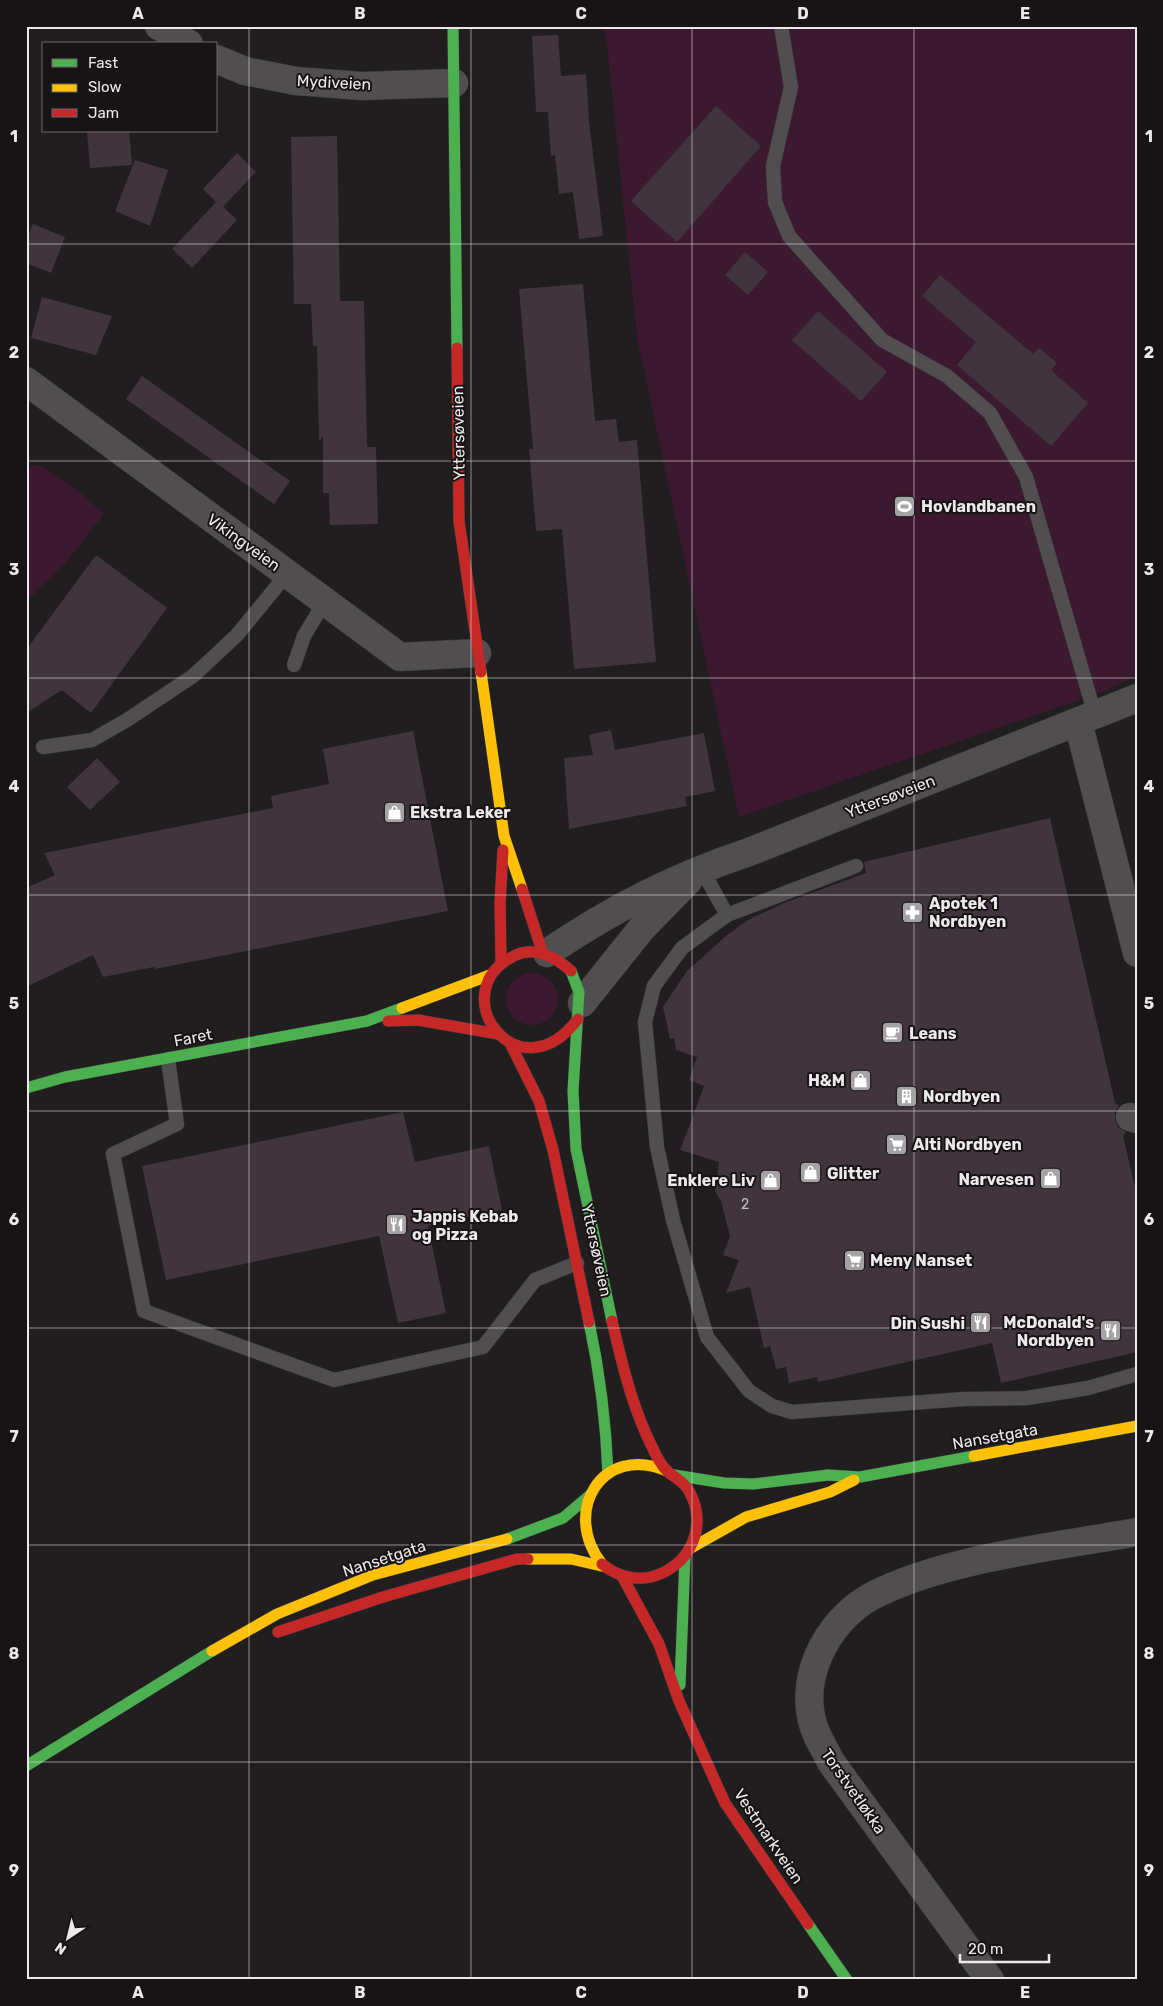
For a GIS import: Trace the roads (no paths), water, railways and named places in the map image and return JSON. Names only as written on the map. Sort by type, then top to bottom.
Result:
[{"type":"main road","name":"Yttersøveien","points":[[453,26],[459,521],[504,836],[545,952]]},
{"type":"main road","name":"Yttersøveien","points":[[501,962],[500,903],[504,836]]},
{"type":"main road","points":[[545,952],[562,960],[573,972],[580,987],[580,1011],[569,1032],[556,1043],[525,1049],[510,1043],[498,1034],[489,1021],[484,1006],[484,990],[490,975],[501,962],[515,954],[545,952]]},
{"type":"main road","name":"Faret","points":[[26,1088],[65,1077],[366,1021],[490,975]]},
{"type":"main road","name":"Yttersøveien","points":[[580,1011],[573,1091],[576,1149],[612,1323],[633,1400],[650,1442],[670,1473]]},
{"type":"main road","name":"Faret","points":[[366,1021],[418,1020],[498,1034]]},
{"type":"main road","name":"Yttersøveien","points":[[510,1043],[539,1101],[547,1127],[599,1370],[606,1426],[608,1474]]},
{"type":"main road","name":"Nansetgata","points":[[670,1473],[724,1483],[753,1484],[828,1475],[860,1477],[1137,1426]]},
{"type":"main road","points":[[637,1463],[670,1473],[690,1494],[696,1509],[698,1526],[688,1553],[673,1569],[657,1576],[640,1578],[622,1576],[606,1567],[594,1555],[586,1539],[584,1510],[589,1496],[597,1484],[608,1474],[637,1463]]},
{"type":"main road","name":"Nansetgata","points":[[688,1553],[746,1516],[830,1492],[860,1477]]},
{"type":"main road","name":"Nansetgata","points":[[26,1766],[192,1663],[276,1614],[373,1575],[512,1538],[563,1518],[589,1496]]},
{"type":"main road","name":"Vestmarkveien","points":[[679,1701],[688,1553]]},
{"type":"main road","name":"Nansetgata","points":[[192,1663],[383,1597],[517,1559],[571,1559],[606,1567]]},
{"type":"main road","name":"Vestmarkveien","points":[[622,1576],[659,1644],[679,1701],[725,1803],[847,1980]]},
{"type":"street","points":[[159,26],[187,42]]},
{"type":"street","name":"Mydiveien","points":[[218,59],[245,71],[296,81],[362,86],[454,83]]},
{"type":"street","name":"Vikingveien","points":[[26,381],[400,657],[477,653]]},
{"type":"street","name":"Yttersøveien","points":[[545,952],[619,906],[701,868],[758,848],[1137,698]]},
{"type":"street","points":[[1087,718],[1137,953]]},
{"type":"street","name":"Yttersøveien","points":[[580,1011],[642,928],[701,868]]},
{"type":"street","name":"Torstvetløkka","points":[[990,1980],[831,1762],[816,1734],[810,1700],[811,1685],[818,1656],[830,1633],[847,1614],[871,1597],[897,1586],[983,1560],[1137,1532]]},
{"type":"lane","points":[[783,28],[792,87],[773,166],[775,202],[789,236],[882,340],[947,376],[990,414],[1026,477],[1087,718]]},
{"type":"lane","points":[[43,747],[92,740],[127,720],[193,676],[237,635],[287,574]]},
{"type":"lane","points":[[294,665],[304,636],[325,602]]},
{"type":"lane","points":[[856,866],[727,915],[682,948],[654,986],[645,1022],[657,1147],[673,1220],[707,1337],[748,1391],[772,1406],[792,1412],[964,1399],[1027,1398],[1088,1388],[1137,1374]]},
{"type":"lane","points":[[701,868],[727,915]]},
{"type":"lane","points":[[168,1059],[178,1124],[113,1154],[144,1311],[334,1380],[483,1347],[535,1280],[577,1263]]},
{"type":"place","name":"Hovlandbanen","points":[[905,506]]},
{"type":"place","name":"Ekstra Leker","points":[[394,812]]},
{"type":"place","name":"Apotek 1 Nordbyen","points":[[913,912]]},
{"type":"place","name":"Leans","points":[[893,1033]]},
{"type":"place","name":"H&M","points":[[861,1080]]},
{"type":"place","name":"Nordbyen","points":[[907,1096]]},
{"type":"place","name":"Alti Nordbyen","points":[[897,1144]]},
{"type":"place","name":"Glitter","points":[[811,1173]]},
{"type":"place","name":"Narvesen","points":[[1050,1179]]},
{"type":"place","name":"Enklere Liv","points":[[771,1180]]},
{"type":"place","name":"Jappis Kebab og Pizza","points":[[396,1225]]},
{"type":"place","name":"Meny Nanset","points":[[854,1260]]},
{"type":"place","name":"Din Sushi","points":[[981,1323]]},
{"type":"place","name":"McDonald's Nordbyen","points":[[1110,1331]]}]
